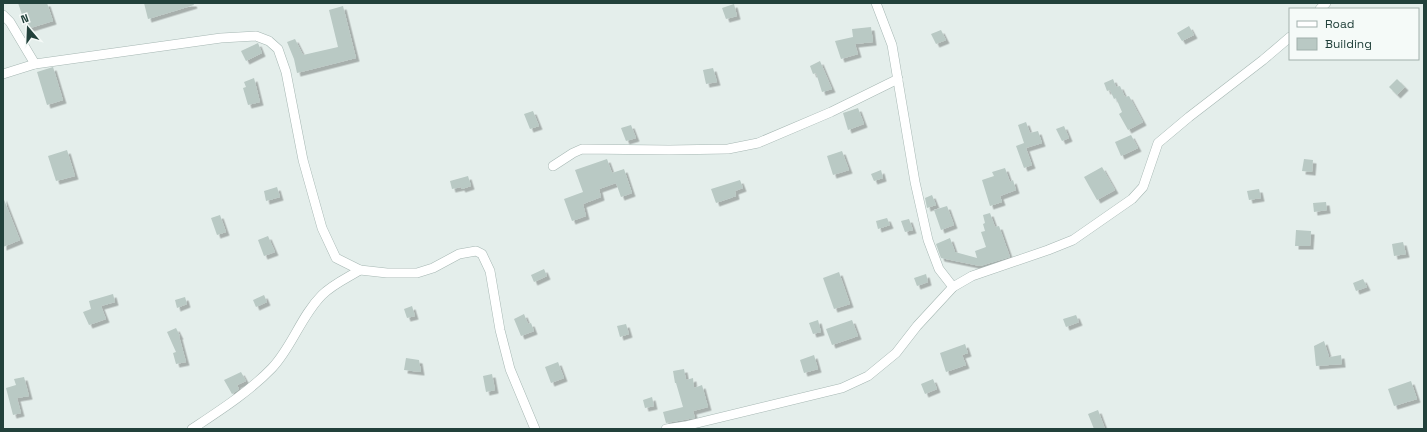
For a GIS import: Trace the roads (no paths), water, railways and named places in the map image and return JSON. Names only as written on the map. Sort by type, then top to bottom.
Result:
[{"type":"street","points":[[876,3],[892,45],[915,182],[928,240],[939,269],[953,287]]},
{"type":"street","points":[[3,15],[10,22],[35,64]]},
{"type":"street","points":[[3,74],[35,64],[221,38],[256,36],[270,41],[278,49],[286,72],[303,160],[322,228],[336,258],[360,270],[387,273],[417,273],[433,268],[460,254],[476,251],[482,254],[490,272],[500,330],[510,369],[535,429]]},
{"type":"street","points":[[666,429],[685,426],[842,388],[868,376],[896,353],[917,326],[953,287],[972,276],[1073,240],[1132,198],[1143,187],[1158,143],[1263,60],[1289,37]]},
{"type":"street","points":[[553,166],[573,152],[582,149],[728,149],[758,143],[831,112],[898,79]]},
{"type":"street","points":[[192,429],[250,388],[273,368],[321,296],[330,288],[360,270]]}]
